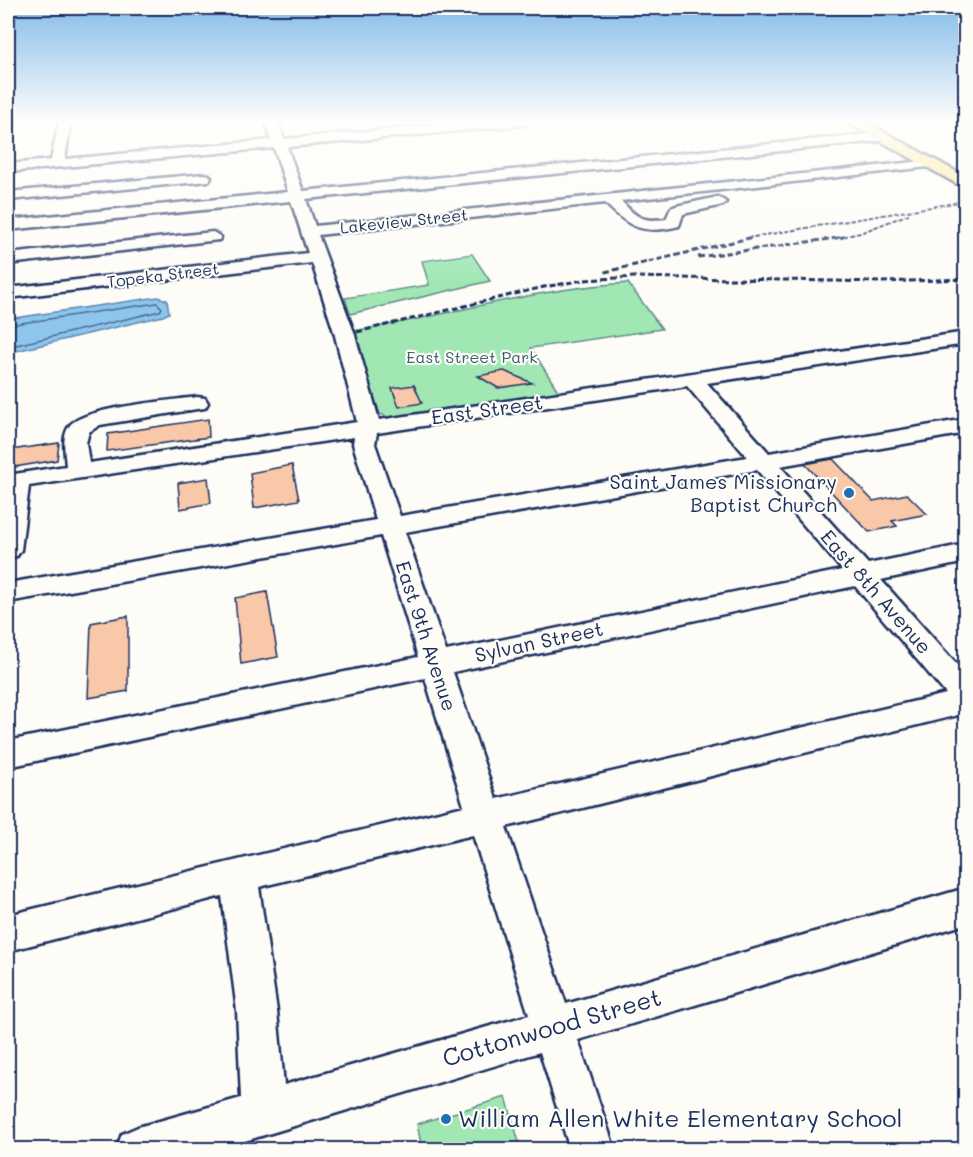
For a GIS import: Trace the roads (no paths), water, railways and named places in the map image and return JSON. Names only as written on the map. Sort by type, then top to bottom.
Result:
[{"type":"street","points":[[204,175],[213,237]]},
{"type":"street","name":"East 9th Avenue","points":[[290,175],[344,332],[366,408],[364,444],[593,1149]]},
{"type":"street","points":[[8,259],[213,237],[297,196],[504,175]]},
{"type":"street","name":"Lakeview Street","points":[[314,244],[609,198],[820,175]]},
{"type":"street","points":[[803,177],[820,184],[824,187],[822,190]]},
{"type":"street","points":[[8,196],[204,178]]},
{"type":"street","points":[[609,198],[634,223],[651,227],[673,223],[676,211],[685,208],[721,201],[789,194]]},
{"type":"street","points":[[8,225],[213,237]]},
{"type":"street","name":"Topeka Street","points":[[8,293],[213,237],[314,244]]},
{"type":"street","name":"East Street","points":[[13,481],[692,379],[962,342]]},
{"type":"street","name":"East 8th Avenue","points":[[692,379],[966,698]]},
{"type":"street","points":[[78,471],[75,443],[79,429],[94,419],[197,403]]},
{"type":"street","points":[[8,593],[966,426]]},
{"type":"street","points":[[8,550],[13,481]]},
{"type":"street","name":"Sylvan Street","points":[[8,754],[966,553]]},
{"type":"street","points":[[8,933],[966,698]]},
{"type":"street","points":[[241,875],[241,897],[256,1011],[264,1112]]},
{"type":"street","name":"Cottonwood Street","points":[[138,1149],[966,906]]},
{"type":"water","points":[[158,297],[167,300],[169,313],[163,316],[8,353],[8,319]]},
{"type":"railway","points":[[747,238],[966,201]]},
{"type":"railway","points":[[838,238],[860,233],[909,214]]},
{"type":"railway","points":[[605,272],[754,237]]},
{"type":"railway","points":[[838,238],[844,237]]},
{"type":"railway","points":[[698,257],[838,238]]},
{"type":"railway","points":[[357,332],[544,287],[584,280],[634,277],[882,282],[966,279]]},
{"type":"place","name":"Saint James Missionary Baptist Church","points":[[849,493]]},
{"type":"place","name":"William Allen White Elementary School","points":[[446,1119]]},
{"type":"park label","name":"East Street Park","points":[[472,357]]}]
